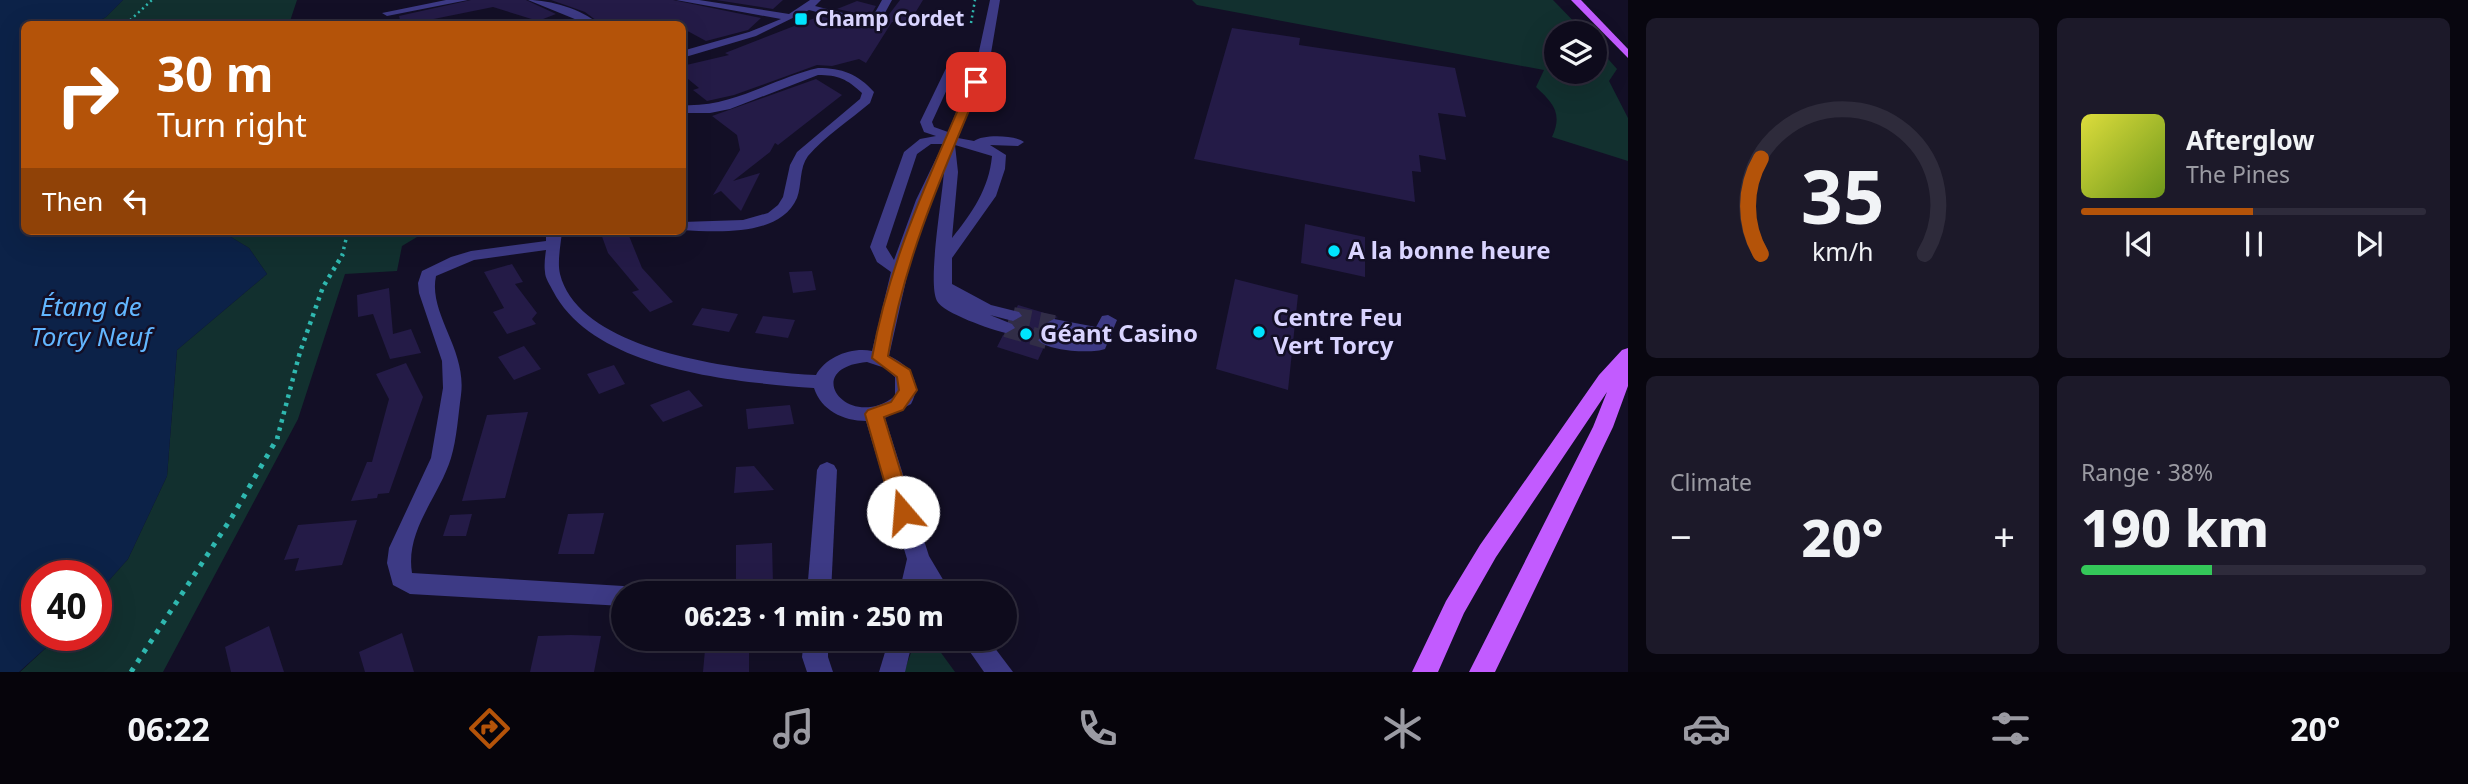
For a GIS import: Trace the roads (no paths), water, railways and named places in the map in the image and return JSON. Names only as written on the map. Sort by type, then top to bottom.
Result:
[{"type":"main road","points":[[1576,0],[1628,55]]},
{"type":"main road","points":[[1425,672],[1454,608],[1488,551],[1606,379],[1628,354]]},
{"type":"main road","points":[[1482,672],[1603,427],[1628,361]]},
{"type":"street","points":[[387,13],[463,0]]},
{"type":"street","points":[[533,0],[588,21]]},
{"type":"street","points":[[686,54],[755,32],[812,4],[867,22],[876,20],[887,0]]},
{"type":"street","points":[[880,358],[887,314],[912,230],[985,59],[995,0]]},
{"type":"street","points":[[687,1],[790,17]]},
{"type":"street","points":[[985,59],[955,60],[926,122],[928,129],[967,140],[1018,142]]},
{"type":"street","points":[[686,109],[729,105],[779,81],[818,73],[845,75],[856,80],[868,92],[866,100],[802,155],[795,166],[790,199],[782,209],[749,223],[724,228],[686,226]]},
{"type":"street","points":[[900,272],[883,259],[878,247],[911,152],[932,140],[982,146],[999,155],[996,176],[985,202],[946,255]]},
{"type":"street","points":[[948,147],[951,172],[944,233],[944,299],[949,305],[1009,322]]},
{"type":"street","points":[[611,595],[410,584],[401,578],[398,568],[399,555],[410,524],[441,458],[452,393],[452,363],[425,288],[428,274],[453,260],[553,238],[554,271],[568,306],[583,321],[631,348],[702,368],[822,382]]},
{"type":"street","points":[[1051,332],[1093,347],[1099,345],[1105,327]]},
{"type":"street","points":[[867,356],[880,358],[905,374],[908,390],[897,406],[874,414],[841,409],[826,397],[822,382],[825,373],[842,360],[867,356]]},
{"type":"street","points":[[874,414],[918,559],[932,581]]},
{"type":"street","points":[[820,581],[827,471]]},
{"type":"street","points":[[913,581],[918,559]]},
{"type":"street","points":[[815,651],[820,672]]},
{"type":"street","points":[[892,672],[898,651]]},
{"type":"street","points":[[983,651],[1000,672]]},
{"type":"water","name":"Étang de Torcy Neuf","points":[[0,0],[123,0],[99,21],[21,21],[21,235],[230,235],[249,248],[267,274],[177,350],[167,476],[128,559],[112,577],[112,560],[21,560],[21,651],[42,651],[19,672],[0,672]]},
{"type":"tunnel","points":[[1013,316],[1054,324]]},
{"type":"tunnel","points":[[1006,328],[1047,340]]},
{"type":"place","name":"Champ Cordet","points":[[801,19]]},
{"type":"place","name":"A la bonne heure","points":[[1334,251]]},
{"type":"place","name":"Centre Feu Vert Torcy","points":[[1259,332]]},
{"type":"place","name":"Géant Casino","points":[[1026,334]]}]
